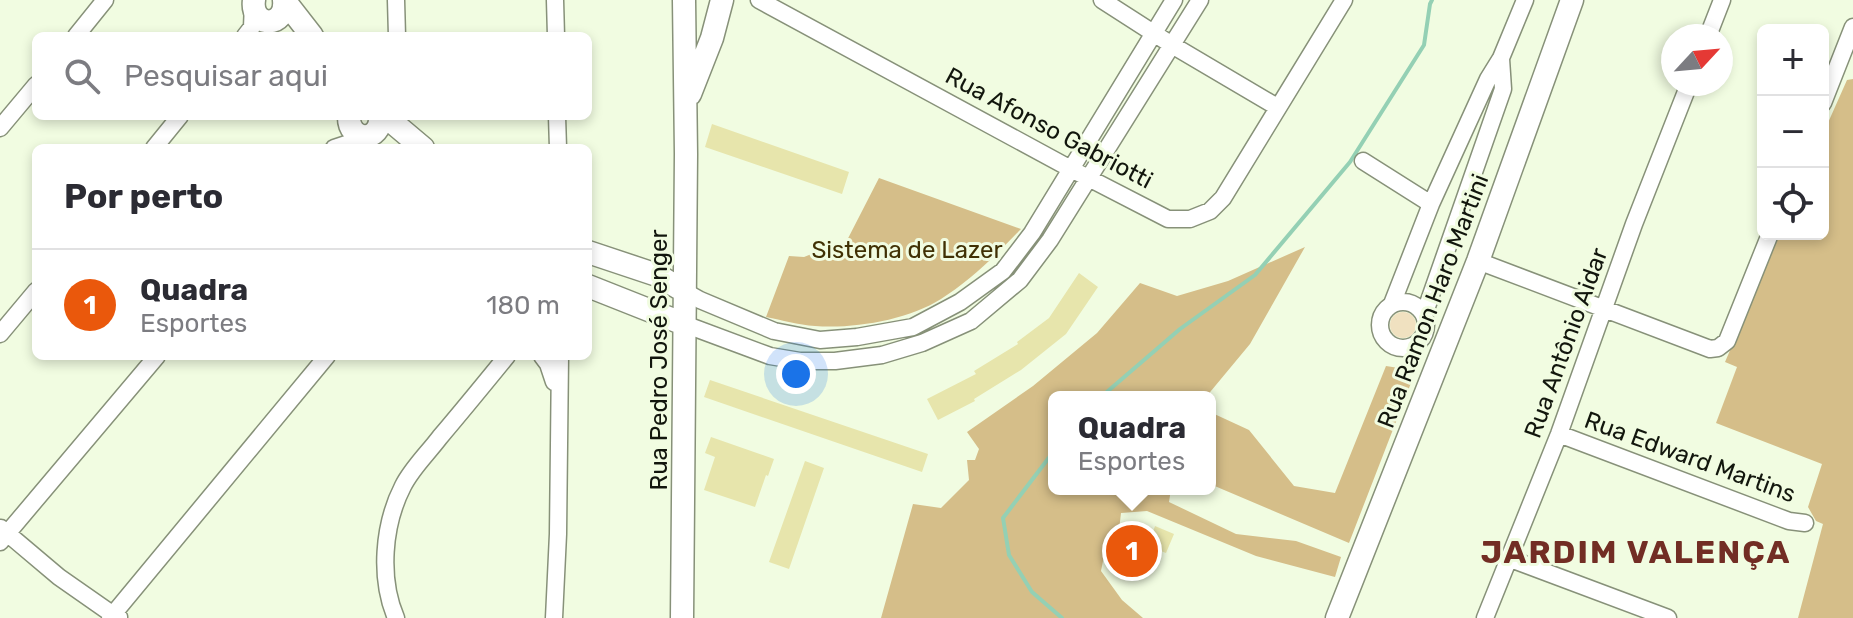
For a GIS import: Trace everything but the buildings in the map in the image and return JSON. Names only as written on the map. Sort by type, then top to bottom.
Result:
[{"type":"street","points":[[79,32],[105,0]]},
{"type":"street","points":[[396,0],[397,32]]},
{"type":"street","points":[[555,0],[556,32]]},
{"type":"street","name":"Rua Pedro José Senger","points":[[682,618],[684,0]]},
{"type":"street","name":"Rua Pedro José Senger","points":[[686,103],[712,38],[722,0]]},
{"type":"street","name":"Rua Afonso Gabriotti","points":[[759,0],[1168,219],[1190,219],[1210,211],[1223,198],[1344,0]]},
{"type":"street","points":[[1102,0],[1277,107]]},
{"type":"street","points":[[592,253],[657,275],[700,300],[774,331],[820,340],[913,327],[960,302],[1003,271],[1032,233],[1174,0]]},
{"type":"street","points":[[592,288],[770,356],[800,361],[851,360],[882,355],[922,343],[971,321],[1020,280],[1050,240],[1200,0]]},
{"type":"street","points":[[1392,304],[1413,304],[1424,315],[1426,323],[1422,337],[1409,346],[1394,346],[1388,342],[1381,329],[1382,315],[1392,304],[1431,204],[1488,79],[1501,58],[1525,0]]},
{"type":"street","name":"Rua Ramon Haro Martini","points":[[1337,618],[1478,261],[1572,0]]},
{"type":"street","points":[[1713,24],[1722,0]]},
{"type":"street","points":[[262,15],[302,32]]},
{"type":"street","points":[[1827,96],[1847,64],[1853,27]]},
{"type":"street","points":[[684,29],[693,42],[701,43],[712,38]]},
{"type":"street","points":[[1424,315],[1503,89],[1501,58]]},
{"type":"street","points":[[0,128],[32,90]]},
{"type":"street","name":"Rua Antônio Aidar","points":[[1485,618],[1559,434],[1634,224],[1684,96]]},
{"type":"street","points":[[157,144],[177,120]]},
{"type":"street","points":[[557,120],[558,144]]},
{"type":"street","points":[[1363,161],[1431,204]]},
{"type":"street","points":[[1478,261],[1710,349],[1718,348],[1727,341],[1768,240]]},
{"type":"street","points":[[657,275],[672,267],[684,253]]},
{"type":"street","points":[[649,309],[660,305],[666,298],[666,286],[657,275]]},
{"type":"street","points":[[0,334],[32,296]]},
{"type":"street","points":[[154,360],[2,534],[114,617],[324,360]]},
{"type":"street","points":[[396,618],[390,603],[385,568],[394,507],[404,484],[418,464],[504,360]]},
{"type":"street","points":[[545,360],[554,381],[558,412]]},
{"type":"street","points":[[554,618],[560,360]]},
{"type":"street","name":"Rua Edward Martins","points":[[1559,434],[1789,521],[1805,523]]},
{"type":"street","points":[[1508,558],[1668,618]]},
{"type":"shaded area","points":[[1403,312],[1412,316],[1416,325],[1412,334],[1403,338],[1394,334],[1390,325],[1394,316]]},
{"type":"shaded area","points":[[1138,537],[1147,551],[1126,565],[1117,551]]},
{"type":"green space","points":[[1853,79],[1853,618],[1798,618],[1823,524],[1816,521],[1808,507],[1822,464],[1716,423],[1737,367],[1725,362],[1777,240],[1829,240],[1829,120],[1847,80]]},
{"type":"green space","name":"Sistema de Lazer","points":[[879,178],[1021,229],[963,284],[928,306],[897,318],[830,327],[766,317],[789,256],[804,257],[824,249],[841,252]]},
{"type":"green space","points":[[1305,247],[1250,344],[1211,391],[1048,391],[1048,495],[1170,495],[1169,502],[1236,534],[1296,541],[1341,557],[1335,577],[1256,556],[1147,511],[1121,513],[1118,539],[1104,556],[1101,571],[1122,600],[1143,618],[881,618],[913,504],[941,508],[969,480],[967,460],[975,460],[979,449],[967,432],[1033,386],[1097,333],[1140,283],[1177,296],[1228,281]]},
{"type":"green space","points":[[1386,366],[1405,369],[1411,383],[1349,543],[1216,487],[1216,415],[1249,430],[1294,486],[1335,493]]},
{"type":"waterway","points":[[1108,391],[1180,329],[1255,275],[1350,162],[1424,45],[1432,0]]},
{"type":"waterway","points":[[1048,459],[1003,518],[1009,555],[1032,592],[1062,618]]},
{"type":"place","name":"Quadra","points":[[1132,551]]},
{"type":"district","name":"JARDIM VALENÇA","points":[[1636,552]]}]
